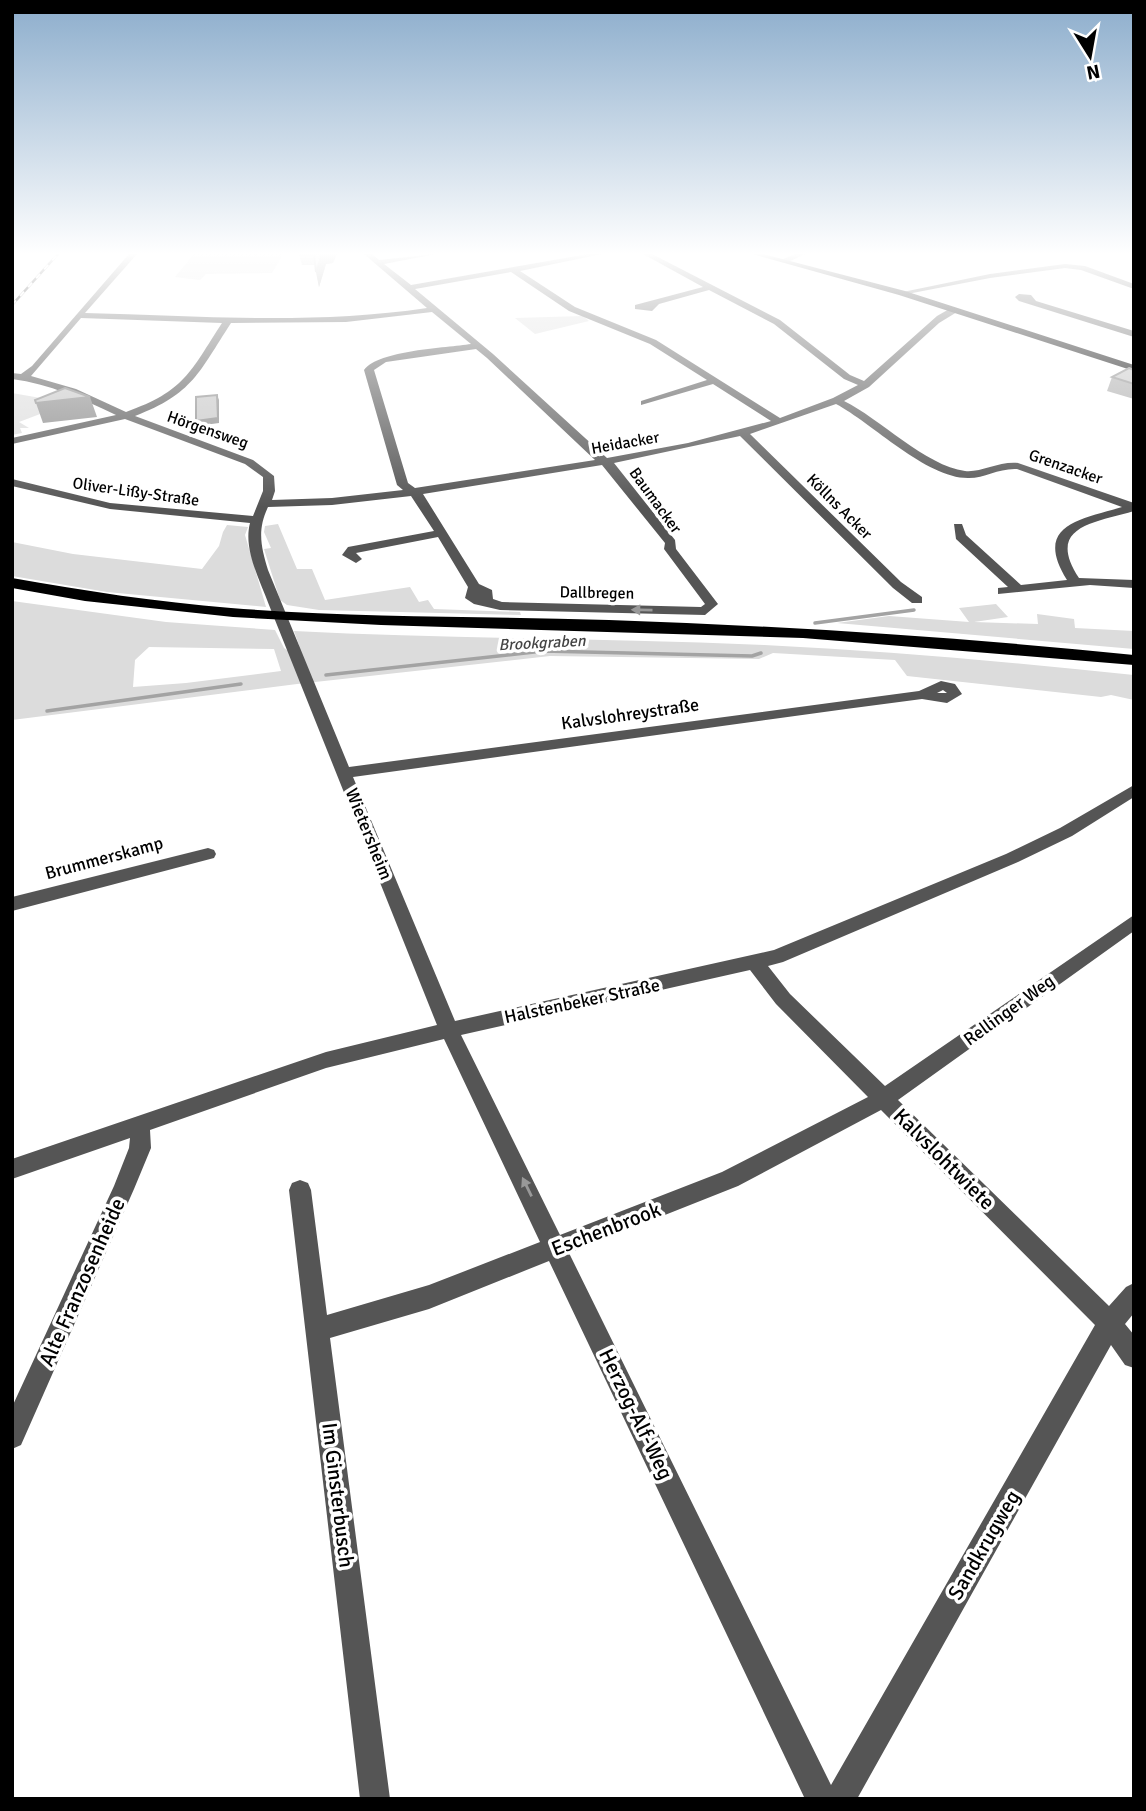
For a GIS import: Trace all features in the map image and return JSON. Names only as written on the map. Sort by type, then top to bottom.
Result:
[{"type":"highway","points":[[15,591],[223,611],[357,619],[798,632],[984,645],[1134,660]]},
{"type":"highway","points":[[15,591],[144,612],[267,623],[797,641],[1134,668]]},
{"type":"main road","points":[[1042,339],[1134,368]]},
{"type":"street","points":[[18,377],[35,368],[58,339]]},
{"type":"street","points":[[12,441],[123,416],[160,403],[182,388],[217,339]]},
{"type":"street","name":"Baumacker","points":[[469,339],[604,461],[671,543],[670,549],[711,601],[709,609]]},
{"type":"street","points":[[646,339],[778,421]]},
{"type":"street","points":[[798,339],[847,377],[866,385]]},
{"type":"street","name":"Heidacker","points":[[265,504],[337,501],[412,492],[676,449],[742,432],[837,401],[866,385],[917,339]]},
{"type":"street","name":"Dallbregen","points":[[478,346],[390,359],[375,364],[369,370],[402,485],[419,496],[474,587],[487,593],[485,600],[500,606],[524,607],[693,612],[709,609]]},
{"type":"street","name":"Hörgensweg","points":[[18,377],[61,386],[123,416],[259,466],[270,482],[265,504]]},
{"type":"street","points":[[667,397],[714,381]]},
{"type":"street","name":"Grenzacker","points":[[837,401],[954,473],[974,474],[1003,465],[1023,467],[1133,507]]},
{"type":"street","name":"Köllns Acker","points":[[742,432],[897,585],[918,600]]},
{"type":"street","name":"Oliver-Lißy-Straße","points":[[12,482],[102,505],[257,520]]},
{"type":"street","points":[[257,520],[265,504]]},
{"type":"street","points":[[1075,582],[1059,557],[1057,549],[1062,537],[1076,527],[1133,507]]},
{"type":"street","name":"Wietersheim","points":[[257,520],[254,534],[275,605],[449,1030]]},
{"type":"street","points":[[958,527],[960,536],[1018,589]]},
{"type":"street","points":[[356,559],[348,555],[352,550],[440,533]]},
{"type":"street","points":[[1003,591],[1075,582],[1134,584]]},
{"type":"street","name":"Kalvslohreystraße","points":[[345,773],[922,695]]},
{"type":"street","name":"Halstenbeker Straße","points":[[12,1169],[302,1067],[449,1030],[777,957],[974,876],[1129,799]]},
{"type":"street","name":"Brummerskamp","points":[[12,904],[208,854]]},
{"type":"street","name":"Rellinger Weg","points":[[883,1099],[1134,922]]},
{"type":"street","name":"Kalvslohtwiete","points":[[755,963],[783,999],[1110,1323],[1134,1356]]},
{"type":"street","name":"Herzog-Alf-Weg","points":[[449,1030],[557,1248],[821,1799]]},
{"type":"street","name":"Eschenbrook","points":[[318,1330],[429,1297],[730,1179],[883,1099]]},
{"type":"street","name":"Alte Franzosenheide","points":[[12,1436],[140,1148],[140,1124]]},
{"type":"street","name":"Im Ginsterbusch","points":[[300,1190],[375,1799]]},
{"type":"street","name":"Sandkrugweg","points":[[840,1799],[1110,1323],[1134,1295]]},
{"type":"shaded area","points":[[12,393],[69,403],[19,422],[29,428],[20,428],[22,433],[12,435]]},
{"type":"shaded area","points":[[278,524],[297,569],[312,569],[325,600],[410,587],[419,602],[428,600],[434,609],[520,612],[521,615],[319,610],[287,605],[280,600],[264,549],[271,548],[264,532],[265,526]]},
{"type":"shaded area","points":[[227,525],[248,527],[245,535],[266,607],[107,592],[12,576],[12,542],[73,554],[202,569],[219,546]]},
{"type":"shaded area","points":[[12,601],[166,622],[275,630],[284,648],[291,653],[296,652],[299,645],[294,631],[764,645],[949,657],[1134,675],[1134,700],[1111,695],[1101,697],[907,676],[895,660],[773,653],[759,659],[550,656],[12,720]],"holes":[[[149,647],[274,649],[281,671],[133,687],[135,660]]]},
{"type":"shaded area","points":[[996,604],[1008,617],[974,622],[1038,624],[1037,614],[1074,619],[1075,628],[1134,631],[1134,649],[837,623],[889,616],[969,622],[959,608]]},
{"type":"building","points":[[1129,368],[1134,370],[1134,384],[1112,377]]},
{"type":"building","points":[[65,388],[90,397],[36,403],[35,400]]},
{"type":"building","points":[[217,395],[218,418],[196,421],[196,397]]},
{"type":"waterway","name":"Brookgraben","points":[[815,623],[914,610]]},
{"type":"waterway","name":"Brookgraben","points":[[326,675],[543,651],[752,656],[761,653]]},
{"type":"waterway","name":"Brookgraben","points":[[47,711],[241,684]]}]
